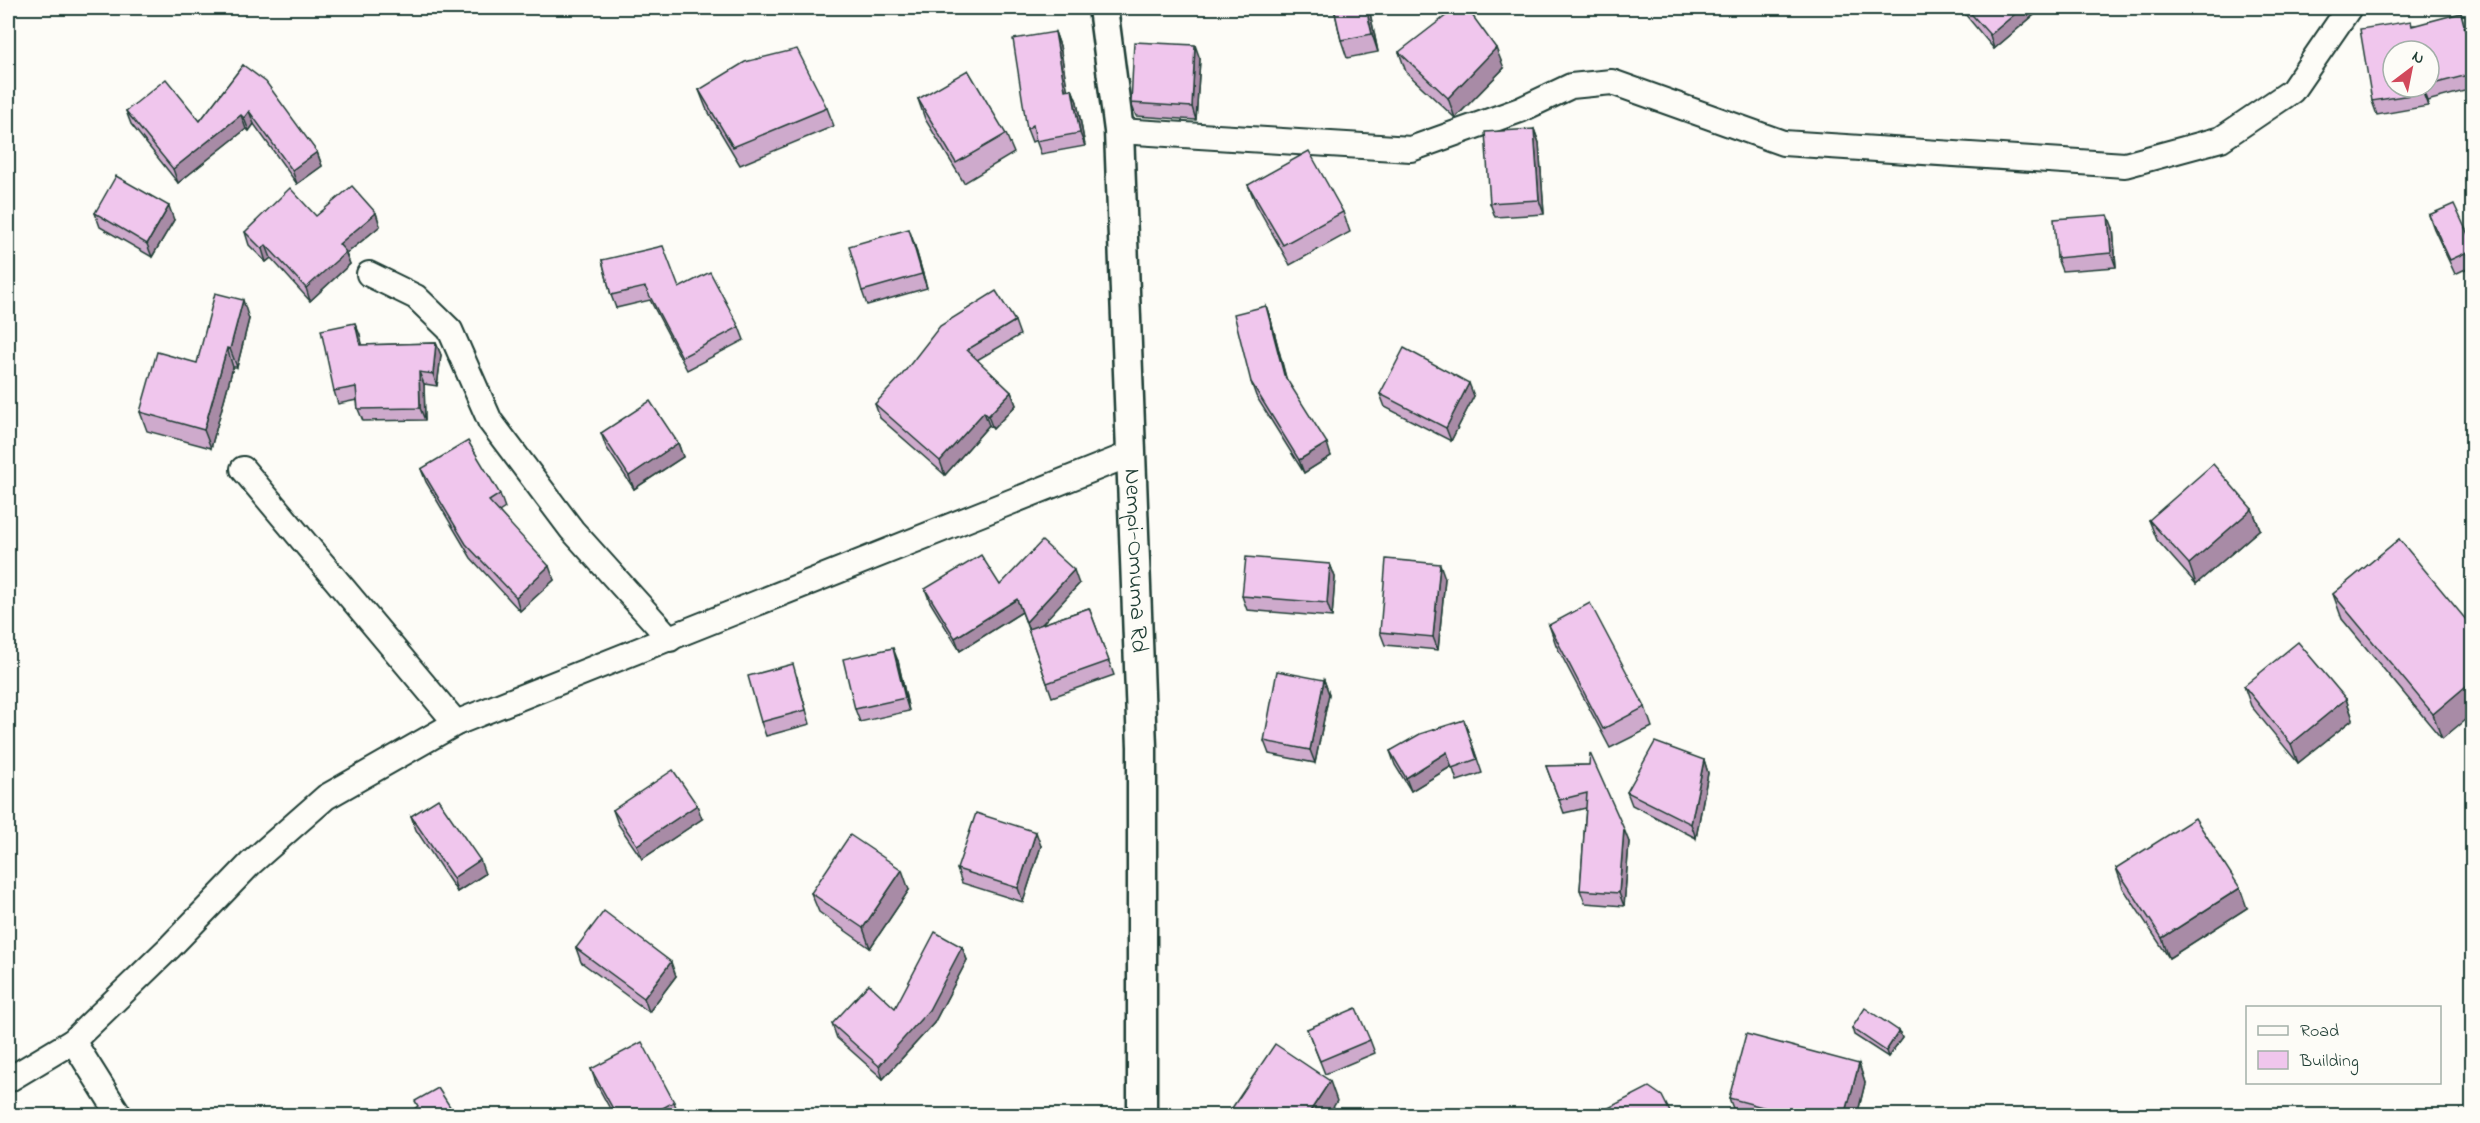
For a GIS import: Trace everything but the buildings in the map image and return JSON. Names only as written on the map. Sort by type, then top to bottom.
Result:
[{"type":"street","name":"Nempi-Omuma Rd","points":[[1102,8],[1119,131],[1142,747],[1142,1116]]},
{"type":"street","points":[[1119,131],[1411,149],[1520,110],[1571,86],[1612,81],[1783,143],[2125,165],[2221,139],[2292,91],[2349,8]]},
{"type":"street","points":[[369,274],[416,297],[450,330],[490,421],[572,530],[670,639]]},
{"type":"street","points":[[8,1080],[73,1041],[169,948],[251,862],[326,797],[456,723],[1131,454]]},
{"type":"street","points":[[243,469],[456,723]]},
{"type":"street","points":[[73,1041],[120,1116]]}]
